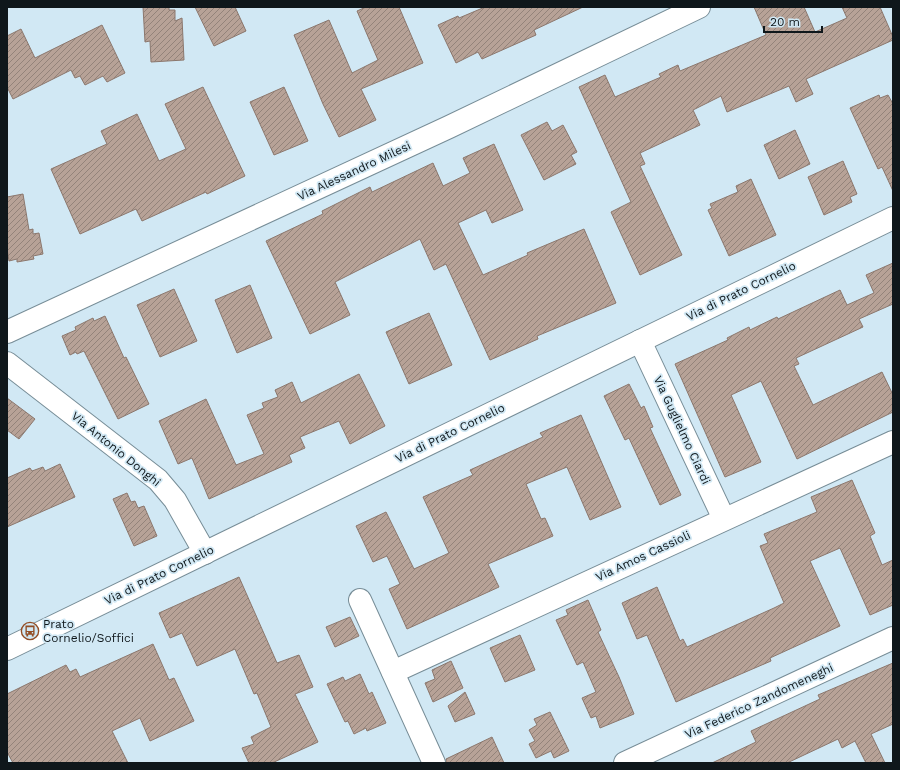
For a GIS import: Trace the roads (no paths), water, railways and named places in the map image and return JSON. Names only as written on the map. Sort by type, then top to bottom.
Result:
[{"type":"street","name":"Via Alessandro Milesi","points":[[7,332],[442,131],[700,7]]},
{"type":"street","name":"Via di Prato Cornelio","points":[[7,649],[893,218]]},
{"type":"street","name":"Via Guglielmo Ciardi","points":[[640,341],[724,519]]},
{"type":"street","name":"Via Antonio Donghi","points":[[7,363],[158,480],[175,500],[205,553]]},
{"type":"street","name":"Via Amos Cassioli","points":[[393,672],[893,442]]},
{"type":"street","points":[[360,600],[434,763]]},
{"type":"street","name":"Via Federico Zandomeneghi","points":[[625,763],[893,638]]},
{"type":"place","name":"Prato Cornelio/Soffici","points":[[30,631]]}]
